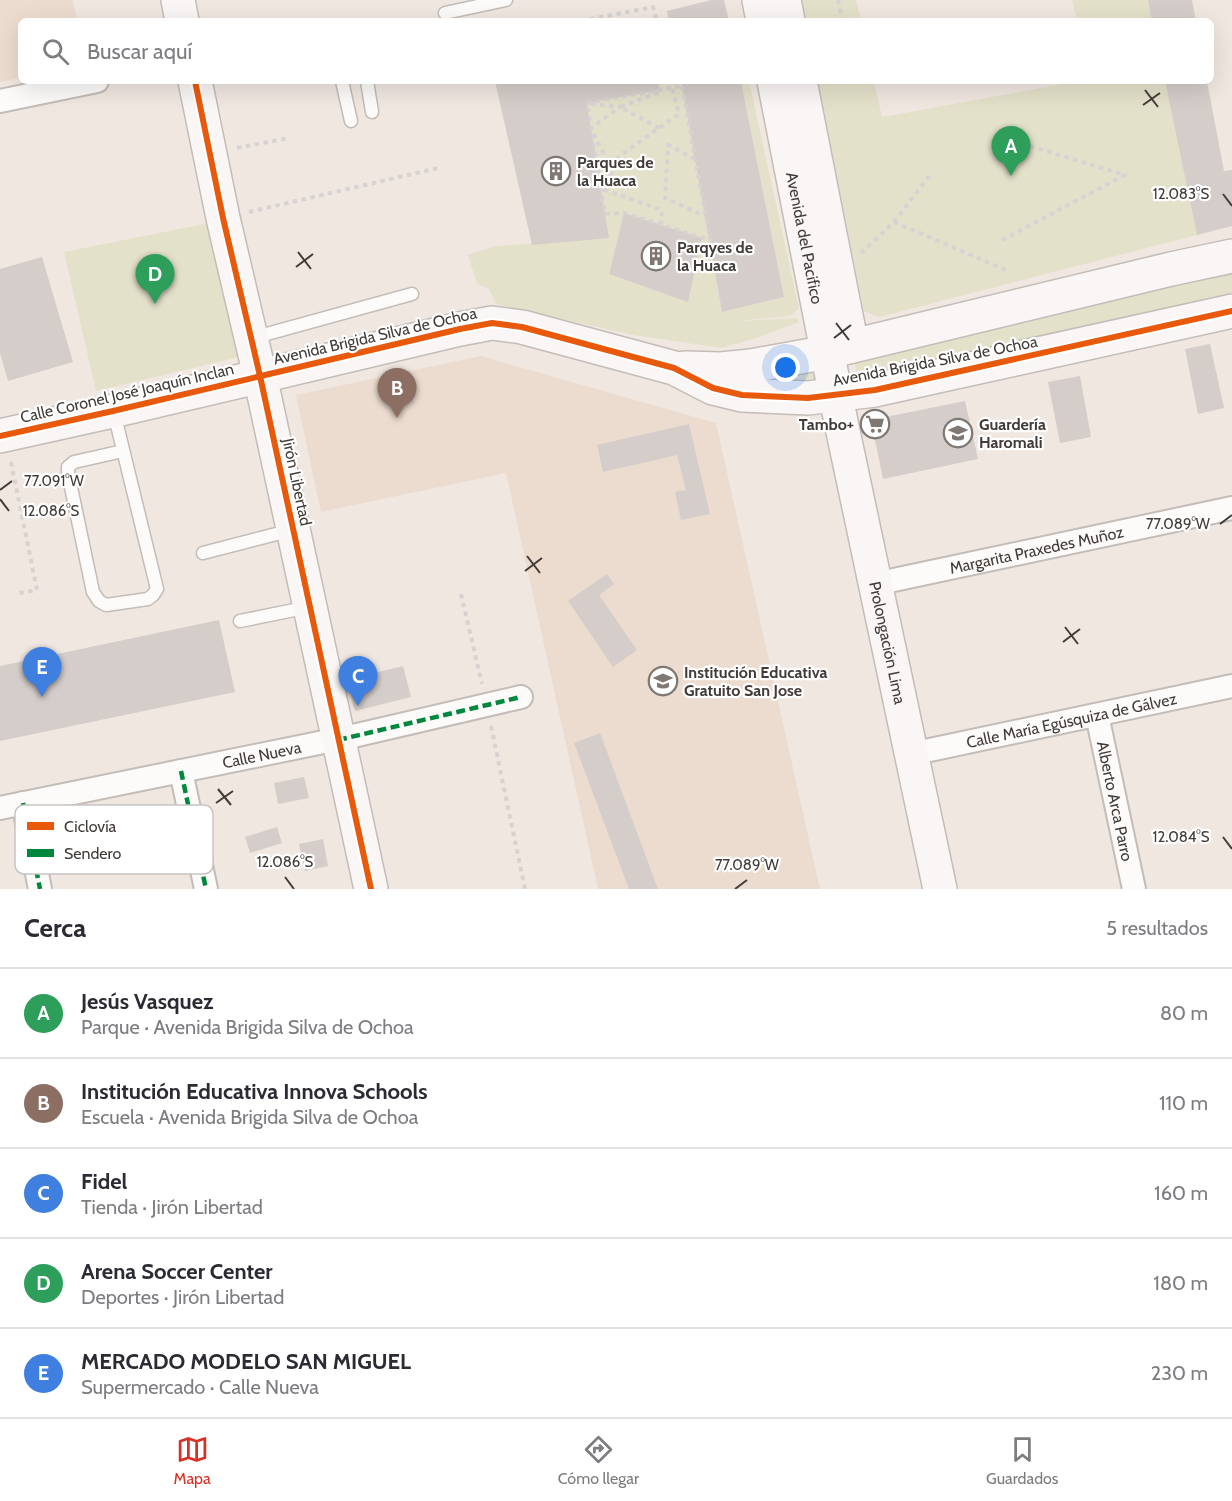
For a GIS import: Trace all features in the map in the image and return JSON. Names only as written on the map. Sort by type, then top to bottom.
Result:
[{"type":"street","points":[[178,0],[181,18]]},
{"type":"street","points":[[759,0],[762,18]]},
{"type":"street","points":[[784,0],[787,18]]},
{"type":"street","points":[[0,101],[82,84]]},
{"type":"street","name":"Jirón Libertad","points":[[196,84],[371,889]]},
{"type":"street","name":"Avenida del Pacifico","points":[[775,84],[840,349]]},
{"type":"street","name":"Avenida del Pacifico","points":[[801,84],[838,275],[840,349],[836,395]]},
{"type":"street","name":"Avenida Brigida Silva de Ochoa","points":[[674,368],[721,369],[751,366],[840,349],[1232,256]]},
{"type":"street","name":"Avenida Brigida Silva de Ochoa","points":[[260,376],[492,323],[522,327],[674,368],[713,388],[742,395],[808,398],[875,390],[1232,311]]},
{"type":"street","name":"Calle Coronel José Joaquín Inclan","points":[[3,435],[260,376]]},
{"type":"street","name":"Prolongación Lima","points":[[836,395],[940,889]]},
{"type":"street","name":"Margarita Praxedes Muñoz","points":[[875,584],[1232,508]]},
{"type":"street","name":"Calle María Egúsquiza de Gálvez","points":[[911,754],[1232,686]]},
{"type":"street","name":"Calle Nueva","points":[[0,808],[338,740],[521,697]]},
{"type":"street","name":"Alberto Arca Parro","points":[[1097,715],[1134,889]]},
{"type":"street","points":[[181,771],[188,805]]},
{"type":"street","points":[[37,874],[40,889]]},
{"type":"street","points":[[203,874],[206,889]]},
{"type":"lane","points":[[445,13],[506,0]]},
{"type":"lane","points":[[343,84],[351,121]]},
{"type":"lane","points":[[367,84],[372,112]]},
{"type":"lane","points":[[251,339],[412,294]]},
{"type":"lane","points":[[113,411],[157,589],[148,599],[106,605],[99,602],[93,592],[68,467],[74,462],[123,452]]},
{"type":"lane","points":[[203,554],[293,530]]},
{"type":"lane","points":[[240,621],[309,607]]},
{"type":"path","points":[[838,0],[842,18]]},
{"type":"path","points":[[598,18],[653,8],[656,18]]},
{"type":"path","points":[[661,225],[662,210],[605,190],[618,157],[679,114],[671,84]]},
{"type":"path","points":[[682,86],[710,240],[624,213],[605,214],[587,103],[682,86]]},
{"type":"path","points":[[591,128],[620,107],[672,88]]},
{"type":"path","points":[[587,103],[620,107],[659,128]]},
{"type":"path","points":[[591,128],[612,171]]},
{"type":"path","points":[[210,153],[289,138]]},
{"type":"path","points":[[1002,240],[1125,175],[1017,142]]},
{"type":"path","points":[[695,159],[668,146],[665,198],[705,216]]},
{"type":"path","points":[[243,213],[438,168]]},
{"type":"path","points":[[838,275],[894,222],[930,175]]},
{"type":"path","points":[[894,222],[1006,270]]},
{"type":"path","points":[[3,435],[37,590],[19,593]]},
{"type":"path","points":[[461,594],[487,705],[525,889]]},
{"type":"shaded area","points":[[0,0],[73,0],[76,18],[18,18],[18,79],[0,82]]},
{"type":"shaded area","points":[[802,0],[856,0],[860,18],[805,18]]},
{"type":"shaded area","points":[[1072,0],[1148,0],[1151,18],[1076,18]]},
{"type":"shaded area","points":[[659,84],[682,84],[722,312],[784,297],[742,84],[750,84],[799,309],[790,316],[737,321],[797,318],[799,322],[757,338],[721,348],[633,335],[496,304],[489,289],[477,284],[468,255],[495,246],[609,238],[587,103],[660,90]],"holes":[[[624,213],[702,239],[688,301],[609,274]]]},
{"type":"shaded area","points":[[819,84],[875,84],[882,117],[1063,84],[1166,84],[1197,235],[879,317],[864,311]]},
{"type":"shaded area","points":[[214,222],[247,355],[96,391],[64,252]]},
{"type":"shaded area","points":[[1232,271],[1232,300],[867,382],[858,375],[855,366],[858,358]]},
{"type":"shaded area","name":"Institución Educativa Gratuito San Jose","points":[[481,356],[716,423],[820,889],[598,889],[506,473],[321,512],[296,395]]},
{"type":"shaded area","points":[[811,368],[816,376],[813,385],[758,381]]},
{"type":"building","points":[[711,0],[724,0],[728,18],[668,18],[667,11]]},
{"type":"building","points":[[1148,0],[1192,0],[1195,18],[1151,18]]},
{"type":"building","name":"Parques de la Huaca","points":[[496,84],[659,84],[660,90],[587,103],[609,238],[532,245]]},
{"type":"building","name":"Parques de la Huaca","points":[[682,84],[742,84],[784,297],[722,312]]},
{"type":"building","points":[[1166,84],[1208,84],[1224,171],[1232,170],[1232,226],[1197,235]]},
{"type":"building","name":"Parqyes de la Huaca","points":[[624,213],[702,238],[688,302],[609,274]]},
{"type":"building","points":[[42,257],[73,362],[8,381],[0,353],[0,269]]},
{"type":"building","points":[[1210,344],[1224,408],[1198,414],[1185,349]]},
{"type":"building","points":[[1080,376],[1091,437],[1060,443],[1048,382]]},
{"type":"building","points":[[965,401],[978,459],[883,479],[871,420]]},
{"type":"building","points":[[689,424],[710,514],[681,520],[675,492],[686,490],[677,455],[603,472],[597,445]]},
{"type":"building","points":[[607,574],[614,584],[599,595],[637,650],[613,667],[568,601]]},
{"type":"building","points":[[219,620],[235,692],[0,741],[0,666]]},
{"type":"building","points":[[403,666],[411,697],[355,711],[347,680]]},
{"type":"building","points":[[600,733],[658,889],[629,889],[574,743]]},
{"type":"building","points":[[304,777],[309,798],[278,804],[274,783]]},
{"type":"building","points":[[277,827],[282,843],[250,853],[245,837]]},
{"type":"building","points":[[323,839],[328,866],[305,871],[299,844]]},
{"type":"marked path","points":[[338,740],[521,697]]},
{"type":"marked path","points":[[181,771],[188,805]]},
{"type":"marked path","points":[[37,874],[40,889]]},
{"type":"marked path","points":[[203,874],[206,889]]},
{"type":"cycle path","points":[[196,84],[371,889]]},
{"type":"cycle path","points":[[0,436],[492,323],[522,327],[674,368],[713,388],[742,395],[808,398],[875,390],[1232,311]]},
{"type":"place","name":"Parques de la Huaca","points":[[556,171]]},
{"type":"place","name":"Jesús Vasquez","points":[[1011,176]]},
{"type":"place","name":"Parqyes de la Huaca","points":[[656,256]]},
{"type":"place","name":"Arena Soccer Center","points":[[155,304]]},
{"type":"place","name":"Institución Educativa Innova Schools","points":[[397,418]]},
{"type":"place","name":"Tambo+","points":[[875,424]]},
{"type":"place","name":"Guardería Haromali","points":[[958,433]]},
{"type":"place","name":"Institución Educativa Gratuito San Jose","points":[[663,681]]},
{"type":"place","name":"MERCADO MODELO SAN MIGUEL","points":[[42,697]]},
{"type":"place","name":"Fidel","points":[[358,706]]}]
